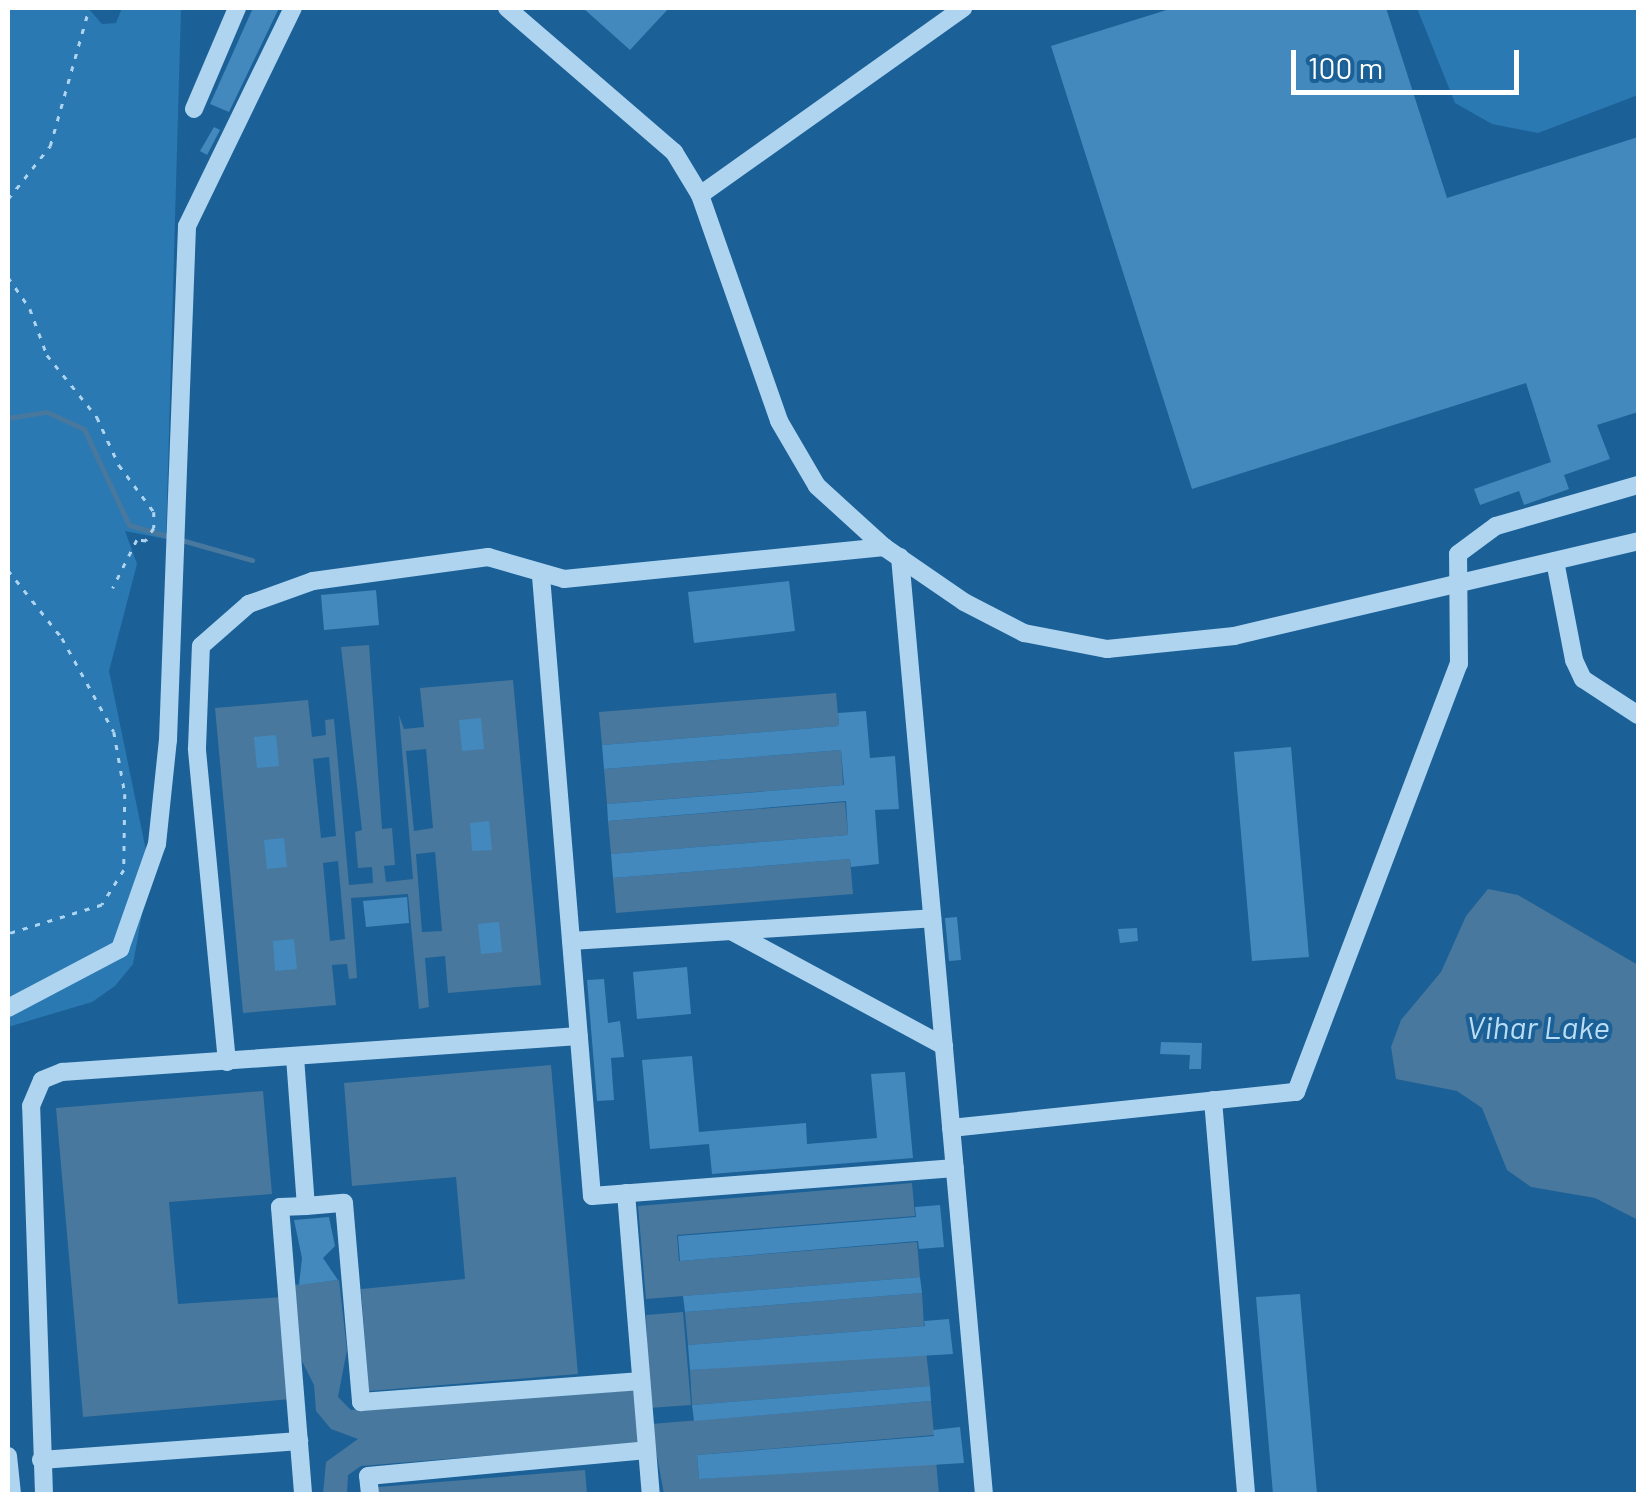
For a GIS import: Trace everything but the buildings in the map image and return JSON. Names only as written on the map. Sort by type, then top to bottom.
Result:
[{"type":"lane","points":[[194,109],[237,8]]},
{"type":"lane","points":[[8,1008],[120,949],[157,844],[168,740],[188,226],[293,8]]},
{"type":"lane","points":[[507,8],[674,152],[700,195],[779,422],[817,486],[892,552],[1024,633],[1107,648],[1234,636],[1638,540]]},
{"type":"lane","points":[[700,195],[963,8]]},
{"type":"lane","points":[[951,1128],[1296,1092],[1460,664],[1454,583],[1458,554],[1496,526],[1638,484]]},
{"type":"lane","points":[[228,1062],[197,748],[201,646],[249,604],[313,581],[488,557],[564,580],[892,552]]},
{"type":"lane","points":[[892,552],[932,918],[984,1494]]},
{"type":"lane","points":[[1555,560],[1583,679],[1638,715]]},
{"type":"lane","points":[[541,576],[592,1196],[955,1168]]},
{"type":"lane","points":[[571,942],[932,918]]},
{"type":"lane","points":[[730,931],[944,1046]]},
{"type":"lane","points":[[44,1494],[30,1106],[42,1080],[62,1072],[579,1036]]},
{"type":"lane","points":[[294,1058],[306,1206]]},
{"type":"lane","points":[[1214,1100],[1246,1494]]},
{"type":"lane","points":[[626,1193],[650,1494]]},
{"type":"lane","points":[[303,1494],[280,1208],[344,1203],[360,1402],[641,1380]]},
{"type":"lane","points":[[41,1460],[299,1441]]},
{"type":"lane","points":[[370,1494],[368,1476],[647,1450]]},
{"type":"lane","points":[[8,1456],[12,1494]]},
{"type":"path","points":[[8,199],[50,146],[90,8]]},
{"type":"path","points":[[8,277],[30,308],[47,355],[97,417],[120,466],[154,512],[154,528],[146,540],[137,540],[113,588]]},
{"type":"path","points":[[8,570],[62,638],[114,732],[125,794],[124,870],[102,905],[8,934]]},
{"type":"shaded area","points":[[8,8],[88,8],[102,24],[116,23],[122,8],[181,8],[166,539],[125,531],[137,564],[109,671],[150,870],[133,964],[115,986],[92,1002],[8,1027]]},
{"type":"shaded area","points":[[1417,8],[1638,8],[1638,95],[1538,133],[1492,124],[1455,103]]},
{"type":"water","points":[[369,645],[382,829],[392,828],[395,865],[384,866],[386,882],[413,879],[399,715],[404,729],[424,727],[420,688],[513,680],[541,985],[448,993],[445,956],[425,958],[429,1007],[419,1009],[408,894],[351,898],[357,978],[349,979],[347,964],[332,965],[336,1005],[243,1013],[215,708],[308,700],[312,737],[326,735],[325,720],[334,719],[349,885],[373,883],[372,867],[358,868],[355,832],[362,830],[341,647]],"holes":[[[426,749],[433,828],[414,831],[406,751]],[[329,757],[336,836],[321,838],[313,759]],[[435,852],[442,931],[422,932],[416,854]],[[338,861],[345,939],[330,941],[323,863]]]},
{"type":"water","points":[[836,693],[839,726],[602,745],[599,712]]},
{"type":"water","points":[[841,750],[843,785],[607,804],[604,769]]},
{"type":"water","points":[[845,802],[848,835],[611,854],[608,821]]},
{"type":"water","points":[[850,859],[853,894],[616,913],[613,878]]},
{"type":"water","name":"Vihar Lake","points":[[1488,889],[1518,895],[1638,965],[1638,1220],[1595,1198],[1531,1187],[1507,1170],[1482,1108],[1457,1091],[1396,1079],[1391,1047],[1401,1020],[1441,972],[1466,916]]},
{"type":"water","points":[[551,1065],[578,1374],[369,1391],[361,1289],[465,1279],[456,1177],[352,1186],[344,1083]]},
{"type":"water","points":[[263,1091],[272,1194],[169,1202],[178,1304],[282,1297],[291,1399],[83,1417],[56,1108]]},
{"type":"water","points":[[912,1183],[915,1216],[677,1235],[679,1261],[917,1242],[920,1277],[646,1299],[638,1206]]},
{"type":"water","points":[[339,1280],[347,1350],[338,1397],[351,1410],[637,1390],[641,1443],[361,1466],[348,1475],[347,1494],[323,1494],[326,1462],[358,1439],[331,1429],[316,1411],[314,1385],[298,1353],[293,1285]]},
{"type":"water","points":[[922,1293],[924,1326],[688,1345],[685,1312]]},
{"type":"water","points":[[683,1312],[691,1405],[649,1408],[646,1315]]},
{"type":"water","points":[[926,1351],[930,1386],[692,1405],[690,1370]]},
{"type":"water","points":[[931,1401],[934,1435],[697,1455],[699,1479],[936,1460],[939,1494],[664,1494],[651,1424]]},
{"type":"water","points":[[585,1470],[587,1494],[378,1494],[378,1487]]},
{"type":"waterway","points":[[8,418],[47,412],[84,429],[129,525],[252,560]]}]
